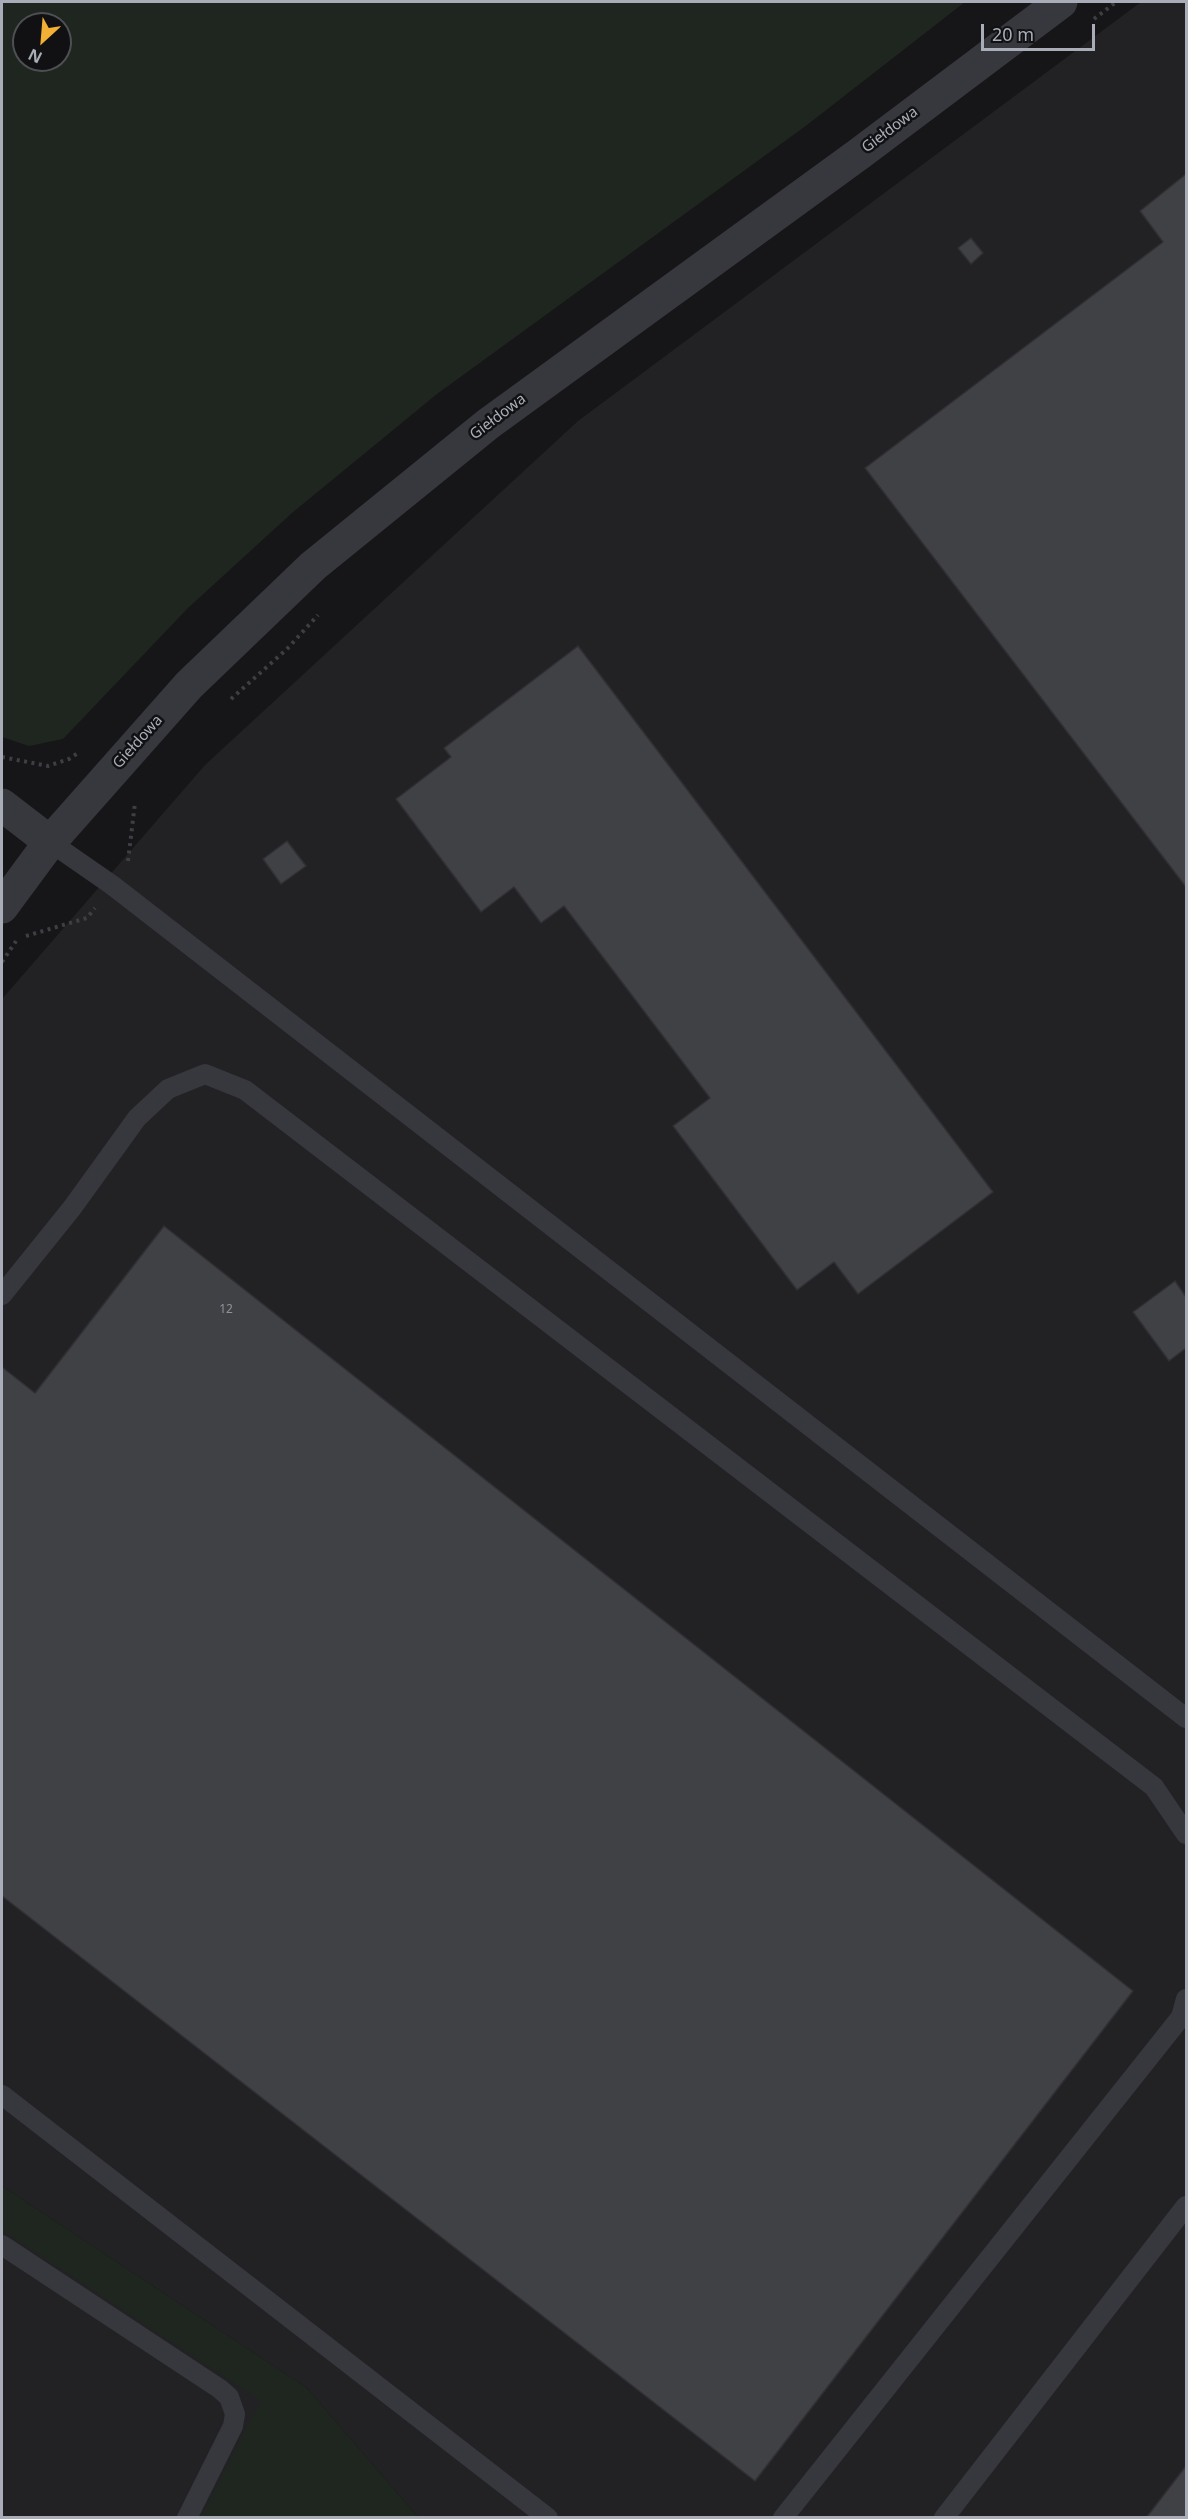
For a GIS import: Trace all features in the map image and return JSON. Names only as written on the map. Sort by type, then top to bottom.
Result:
[{"type":"street","name":"Giełdowa","points":[[2,907],[50,842],[189,685],[313,566],[488,424],[859,154],[1061,2]]},
{"type":"street","points":[[2,805],[50,842]]},
{"type":"lane","points":[[50,842],[112,885],[1186,1718]]},
{"type":"lane","points":[[2,1295],[72,1209],[137,1118],[168,1089],[205,1074],[245,1090],[1154,1787],[1186,1834]]},
{"type":"lane","points":[[783,2517],[1180,2017],[1186,1999]]},
{"type":"lane","points":[[2,2095],[548,2517]]},
{"type":"lane","points":[[944,2517],[1186,2206]]},
{"type":"lane","points":[[2,2246],[229,2397],[234,2408],[233,2426],[187,2517]]},
{"type":"path","points":[[1089,22],[1116,2]]},
{"type":"path","points":[[226,703],[287,649],[325,608]]},
{"type":"path","points":[[2,757],[48,766],[69,759],[80,751]]},
{"type":"path","points":[[2,962],[18,938]]},
{"type":"shaded area","points":[[2,2],[965,2],[807,125],[437,394],[292,513],[188,608],[63,739],[29,746],[2,737]]},
{"type":"shaded area","points":[[1141,2],[1186,2],[1186,2517],[418,2517],[307,2388],[2,2186],[2,999],[205,765],[578,421]]},
{"type":"shaded area","points":[[2,2186],[307,2388],[418,2517],[201,2517],[261,2401],[2,2230]]},
{"type":"shaded area","points":[[2,2191],[300,2391],[235,2517],[2,2517]]},
{"type":"building","points":[[1186,174],[1186,887],[865,468],[1163,242],[1140,211]]},
{"type":"building","points":[[971,238],[983,253],[971,264],[958,248]]},
{"type":"building","points":[[578,646],[993,1192],[858,1294],[834,1262],[797,1290],[673,1126],[710,1098],[564,906],[541,923],[514,887],[481,912],[396,799],[451,757],[444,748]]},
{"type":"building","points":[[287,841],[306,866],[281,884],[263,859]]},
{"type":"building","points":[[164,1226],[1133,1991],[755,2481],[2,1896],[2,1367],[35,1393]]},
{"type":"building","points":[[1175,1281],[1186,1297],[1186,1348],[1169,1361],[1133,1312]]},
{"type":"building","points":[[1186,2466],[1186,2518],[1146,2518]]}]
